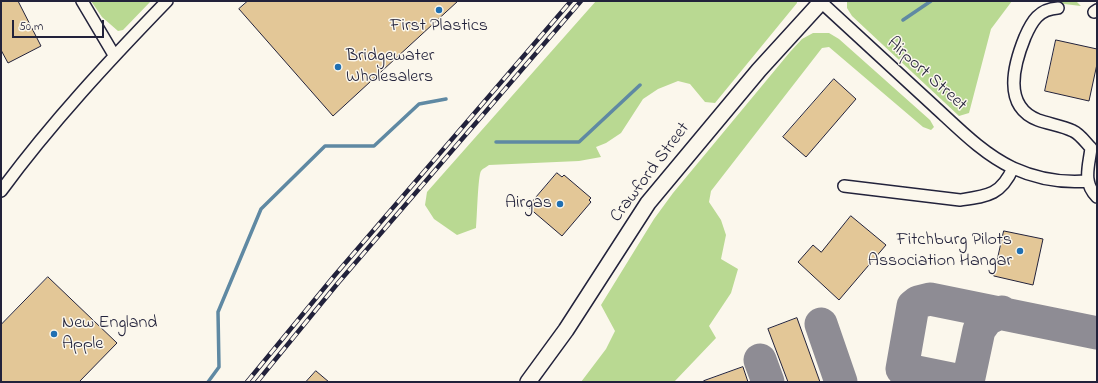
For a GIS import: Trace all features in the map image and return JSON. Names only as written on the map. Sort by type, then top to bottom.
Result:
[{"type":"main road","name":"Crawford Street","points":[[528,382],[566,330],[648,203],[759,70],[822,2]]},
{"type":"street","points":[[82,1],[91,19],[114,55]]},
{"type":"street","points":[[1,191],[49,129],[114,55],[167,1]]},
{"type":"street","name":"Airport Street","points":[[822,2],[977,144],[997,159],[1012,168],[1057,180],[1087,181]]},
{"type":"street","points":[[1058,8],[1045,11],[1033,21],[1023,43],[1013,88],[1020,106],[1029,115],[1037,120],[1075,131],[1091,148],[1086,172],[1087,181],[1092,192],[1097,197]]},
{"type":"street","points":[[844,186],[960,200],[979,197],[1000,188],[1006,182],[1012,168]]},
{"type":"green space","points":[[91,1],[151,1],[123,30],[118,31],[102,17]]},
{"type":"green space","points":[[596,1],[797,1],[797,3],[715,103],[705,102],[690,84],[678,81],[658,89],[643,99],[621,133],[606,143],[596,147],[601,157],[579,161],[489,165],[484,168],[481,171],[479,180],[476,228],[457,235],[434,219],[425,205],[427,192]]},
{"type":"green space","points":[[847,1],[1012,1],[991,29],[969,113],[959,116],[852,16],[847,8]]},
{"type":"green space","points":[[1056,1],[1076,1],[1081,6],[1056,3]]},
{"type":"green space","points":[[813,33],[829,33],[839,39],[930,120],[934,127],[931,130],[923,127],[829,47],[822,48],[711,191],[709,202],[721,220],[726,235],[721,259],[738,269],[731,293],[709,326],[716,338],[674,382],[581,382],[606,349],[615,331],[601,305],[654,219],[673,193],[790,52],[802,39]]},
{"type":"building","points":[[1,1],[18,1],[41,46],[8,63],[1,50]]},
{"type":"building","name":"Bridgewater Wholesalers","points":[[248,1],[458,1],[333,116],[239,9]]},
{"type":"building","points":[[1056,40],[1097,49],[1097,64],[1089,101],[1045,91]]},
{"type":"building","points":[[834,79],[856,99],[806,157],[783,137]]},
{"type":"building","name":"Airgas","points":[[557,173],[562,177],[564,175],[591,198],[589,200],[591,202],[562,236],[528,207]]},
{"type":"building","points":[[851,216],[886,245],[839,300],[798,262],[813,245],[821,252]]},
{"type":"building","name":"Fitchburg Pilots Association Hangar","points":[[1004,231],[1043,239],[1033,285],[994,276]]},
{"type":"building","name":"New England Apple","points":[[48,277],[117,343],[79,382],[1,382],[1,325]]},
{"type":"building","points":[[797,318],[820,382],[788,382],[768,329]]},
{"type":"building","points":[[743,367],[748,382],[704,381]]},
{"type":"building","points":[[316,371],[329,382],[306,382]]},
{"type":"waterway","points":[[903,20],[931,1]]},
{"type":"waterway","points":[[496,142],[579,142],[640,85]]},
{"type":"waterway","points":[[208,382],[219,367],[218,312],[261,209],[325,146],[374,146],[419,104],[446,99]]},
{"type":"taxiway","points":[[966,382],[902,369],[913,306],[918,302],[930,299],[1097,333]]},
{"type":"taxiway","points":[[968,382],[979,330],[987,319],[1002,312]]},
{"type":"taxiway","points":[[821,324],[841,382]]},
{"type":"taxiway","points":[[760,360],[768,382]]},
{"type":"railway","points":[[247,382],[335,275],[571,1]]},
{"type":"railway","points":[[257,382],[338,283],[581,1]]},
{"type":"place","name":"First Plastics","points":[[439,10]]},
{"type":"place","name":"Bridgewater Wholesalers","points":[[338,67]]},
{"type":"place","name":"Airgas","points":[[560,204]]},
{"type":"place","name":"Fitchburg Pilots Association Hangar","points":[[1020,251]]},
{"type":"place","name":"New England Apple","points":[[54,334]]}]
